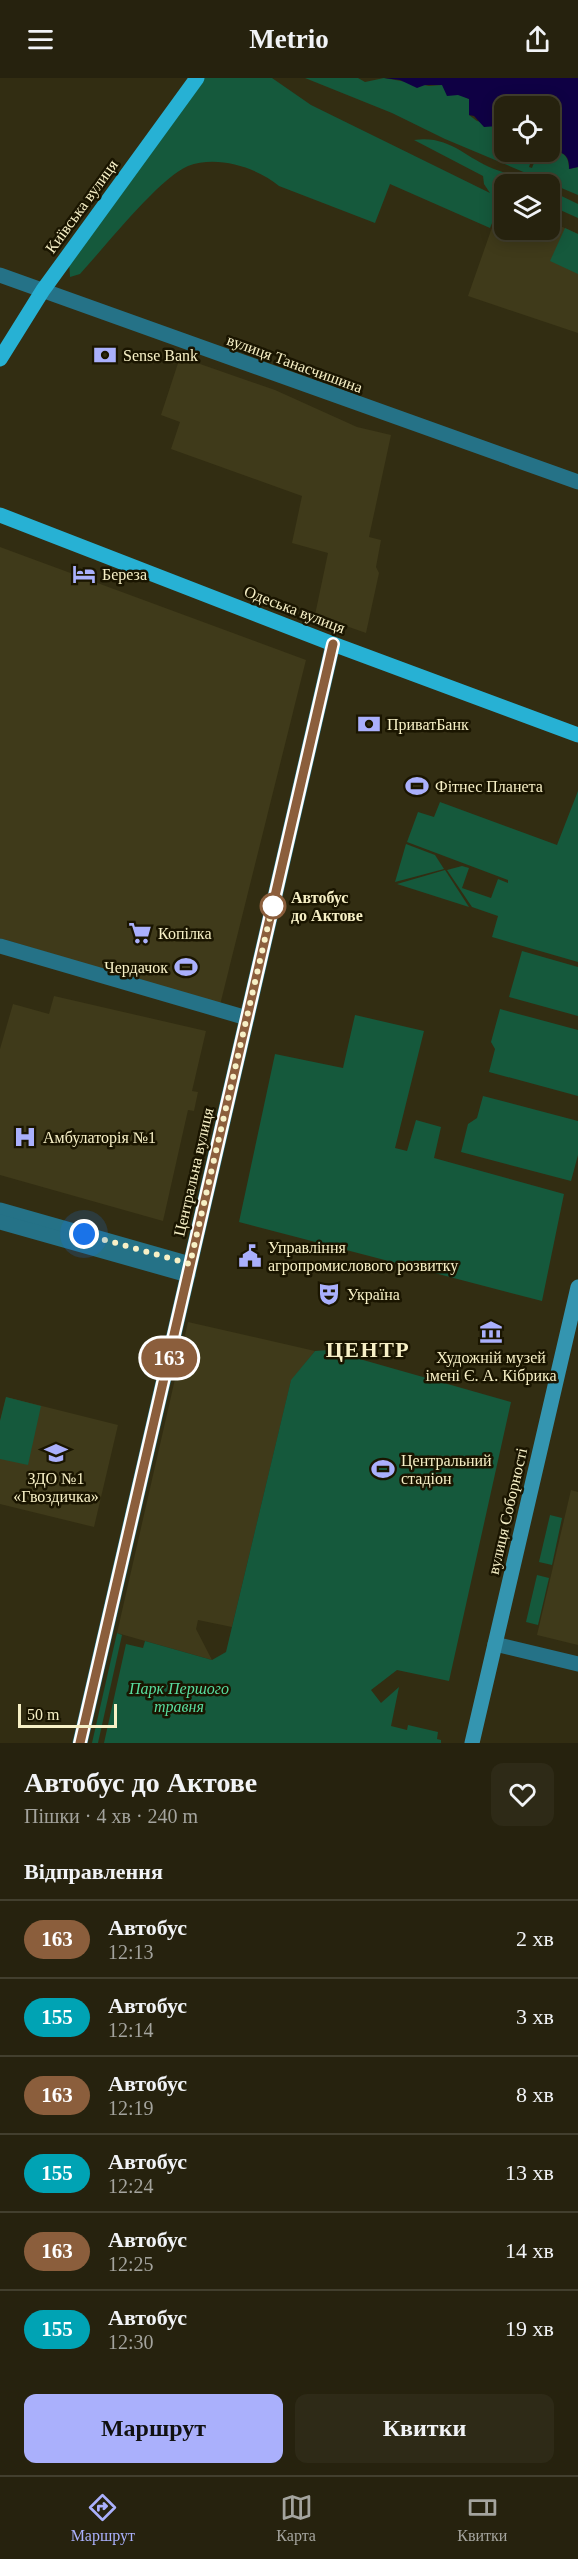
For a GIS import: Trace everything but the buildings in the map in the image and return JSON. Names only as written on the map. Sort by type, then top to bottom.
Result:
[{"type":"main road","name":"Київська вулиця","points":[[0,359],[43,290],[197,78]]},
{"type":"main road","name":"Одеська вулиця","points":[[0,515],[333,644],[578,735]]},
{"type":"main road","name":"вулиця Соборності","points":[[472,1743],[578,1287]]},
{"type":"street","name":"вулиця Танасчишина","points":[[0,275],[578,482]]},
{"type":"street","name":"Центральна вулиця","points":[[80,1743],[333,644]]},
{"type":"street","points":[[0,946],[247,1018]]},
{"type":"street","points":[[0,1210],[189,1270]]},
{"type":"street","points":[[0,1222],[189,1270]]},
{"type":"street","points":[[495,1644],[578,1664]]},
{"type":"shaded area","points":[[384,78],[578,78],[578,167],[569,169],[567,157],[560,152],[560,96],[494,96],[494,126],[484,127],[474,116],[469,115],[469,99],[458,95],[447,96],[442,85],[425,85],[417,88],[400,80]]},
{"type":"shaded area","points":[[494,222],[494,240],[560,240],[560,226],[578,234],[578,333],[468,296]]},
{"type":"shaded area","points":[[180,357],[275,390],[357,427],[391,435],[369,537],[381,540],[376,567],[379,573],[366,633],[315,615],[328,553],[292,543],[302,496],[171,449],[180,422],[161,415]]},
{"type":"shaded area","points":[[0,547],[306,660],[220,1005],[0,938]]},
{"type":"shaded area","points":[[54,996],[206,1031],[192,1091],[198,1092],[194,1111],[188,1110],[163,1221],[0,1175],[0,1049],[13,1004],[49,1014]]},
{"type":"shaded area","points":[[188,1322],[315,1351],[291,1381],[232,1627],[198,1620],[196,1629],[212,1660],[117,1633]]},
{"type":"shaded area","name":"ЗДО №1 «Гвоздичка»","points":[[6,1397],[118,1425],[94,1527],[0,1504],[0,1421]]},
{"type":"shaded area","points":[[571,1490],[578,1492],[578,1645],[537,1635]]},
{"type":"green space","points":[[204,78],[272,78],[311,105],[490,193],[484,184],[483,176],[414,140],[427,139],[447,144],[494,169],[509,174],[494,174],[494,218],[490,228],[390,184],[375,223],[279,186],[248,168],[223,162],[199,163],[176,173],[163,184],[80,274],[70,277],[69,261]]},
{"type":"green space","points":[[305,78],[358,78],[365,82],[384,78],[429,86],[442,85],[469,99],[469,115],[477,121],[494,125],[494,160],[445,139],[392,113]]},
{"type":"green space","points":[[560,152],[568,160],[569,169],[578,167],[578,195],[560,187],[560,174],[528,174],[500,162],[531,162],[529,167],[532,168],[535,162],[560,162]]},
{"type":"green space","points":[[560,195],[578,204],[578,218],[560,210]]},
{"type":"green space","points":[[565,228],[578,234],[578,274],[550,261]]},
{"type":"green space","points":[[578,791],[578,962],[492,937],[498,916],[472,907],[447,870],[462,866],[469,868],[462,888],[491,898],[498,879],[508,883],[508,880],[407,842],[418,812],[434,817],[440,802],[557,845]]},
{"type":"green space","points":[[406,844],[435,855],[444,869],[395,882]]},
{"type":"green space","points":[[445,870],[469,907],[397,884]]},
{"type":"green space","points":[[522,951],[578,967],[578,1016],[509,997]]},
{"type":"green space","points":[[500,1009],[578,1030],[578,1096],[489,1072],[495,1049],[491,1042]]},
{"type":"green space","points":[[355,1015],[424,1031],[395,1148],[407,1151],[416,1120],[441,1127],[434,1158],[564,1194],[542,1301],[239,1222],[275,1054],[343,1068]]},
{"type":"green space","points":[[483,1096],[578,1121],[578,1155],[571,1181],[461,1152],[468,1124],[477,1118]]},
{"type":"green space","name":"Центральний стадіон","points":[[328,1350],[511,1402],[449,1681],[397,1670],[371,1690],[381,1703],[399,1687],[391,1726],[407,1730],[408,1725],[438,1732],[437,1739],[441,1740],[441,1743],[104,1743],[126,1644],[143,1648],[145,1641],[212,1660],[226,1652],[291,1380],[315,1351]]},
{"type":"green space","points":[[6,1397],[41,1406],[28,1465],[0,1459],[0,1421]]},
{"type":"green space","points":[[550,1515],[562,1518],[552,1565],[539,1562]]},
{"type":"green space","points":[[537,1575],[549,1578],[538,1625],[526,1622]]},
{"type":"green space","points":[[117,1633],[122,1635],[98,1743],[92,1743]]},
{"type":"bus line","name":"163","points":[[80,1743],[333,644]]},
{"type":"place","name":"Sense Bank","points":[[105,355]]},
{"type":"place","name":"Береза","points":[[84,574]]},
{"type":"place","name":"ПриватБанк","points":[[369,724]]},
{"type":"place","name":"Фітнес Планета","points":[[417,786]]},
{"type":"place","name":"Автобус до Актове","points":[[273,906]]},
{"type":"place","name":"Копілка","points":[[140,933]]},
{"type":"place","name":"Чердачок","points":[[186,967]]},
{"type":"place","name":"Амбулаторія №1","points":[[25,1137]]},
{"type":"place","name":"Управління агропромислового розвитку","points":[[250,1256]]},
{"type":"place","name":"Україна","points":[[329,1294]]},
{"type":"place","name":"Художній музей імені Є. А. Кібрика","points":[[491,1332]]},
{"type":"place","name":"ЗДО №1 «Гвоздичка»","points":[[56,1453]]},
{"type":"place","name":"Центральний стадіон","points":[[383,1469]]},
{"type":"district","name":"ЦЕНТР","points":[[368,1349]]},
{"type":"route","points":[[84,1234],[190,1264],[273,904],[273,906]]},
{"type":"park label","name":"Парк Першого травня","points":[[179,1697]]}]
